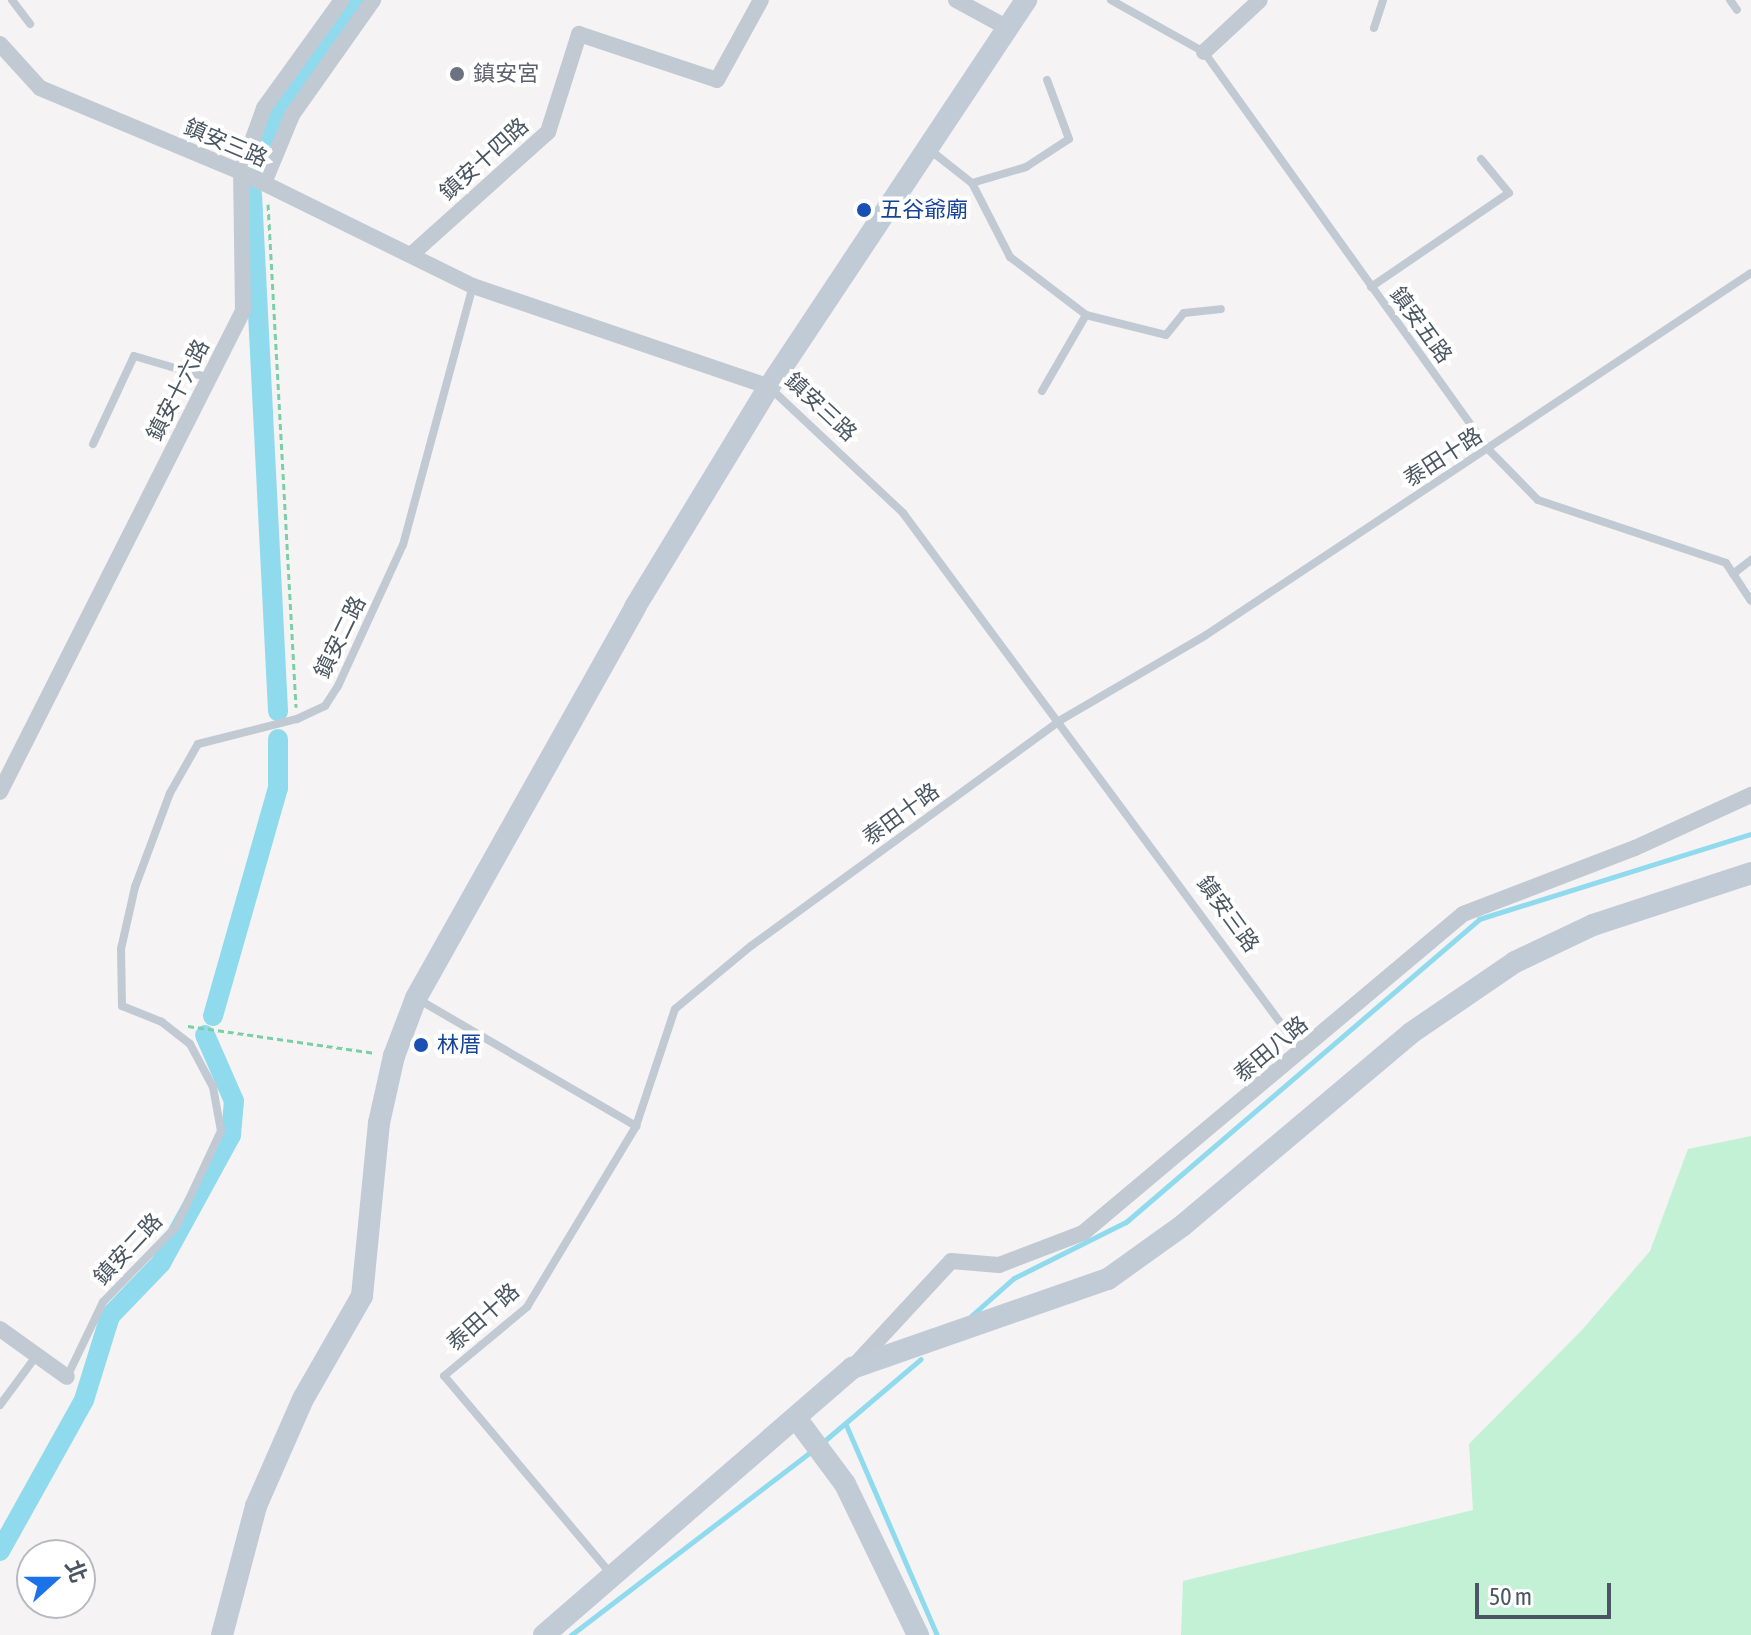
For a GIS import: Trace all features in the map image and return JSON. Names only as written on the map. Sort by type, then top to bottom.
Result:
[{"type":"street","name":"鎮安十六路","points":[[0,792],[243,311],[241,172],[264,108],[342,0]]},
{"type":"street","points":[[264,183],[292,115],[373,0]]},
{"type":"street","name":"鎮安十四路","points":[[412,254],[548,132],[579,34],[717,80],[761,0]]},
{"type":"street","points":[[956,0],[1006,27]]},
{"type":"street","points":[[222,1635],[256,1506],[303,1399],[362,1296],[379,1123],[394,1056],[416,998],[635,607],[769,387],[1026,0]]},
{"type":"street","points":[[1204,52],[1260,0]]},
{"type":"street","name":"鎮安三路","points":[[0,44],[40,88],[241,172],[473,286],[769,387]]},
{"type":"street","name":"泰田八路","points":[[852,1368],[951,1261],[999,1265],[1083,1233],[1303,1052],[1463,914],[1635,848],[1751,795]]},
{"type":"street","points":[[544,1635],[615,1579],[852,1368],[1108,1279],[1182,1226],[1411,1033],[1515,962],[1593,925],[1751,873]]},
{"type":"street","points":[[0,1329],[67,1377]]},
{"type":"street","points":[[796,1418],[845,1484],[918,1635]]},
{"type":"lane","points":[[12,0],[30,24]]},
{"type":"lane","name":"鎮安五路","points":[[1111,0],[1204,52],[1488,449],[1538,500],[1726,563],[1751,601]]},
{"type":"lane","points":[[1374,28],[1383,0]]},
{"type":"lane","points":[[1730,0],[1737,10]]},
{"type":"lane","points":[[972,183],[1026,167],[1069,139],[1047,80]]},
{"type":"lane","points":[[926,147],[972,183],[1010,257],[1086,315],[1166,335],[1184,313],[1221,309]]},
{"type":"lane","points":[[1371,287],[1509,193],[1481,159]]},
{"type":"lane","name":"泰田十路","points":[[615,1579],[444,1376],[527,1307],[636,1126],[675,1009],[751,946],[1059,721],[1206,635],[1751,273]]},
{"type":"lane","name":"鎮安二路","points":[[67,1377],[103,1302],[176,1227],[221,1131],[213,1087],[190,1044],[162,1022],[122,1006],[121,949],[135,887],[170,793],[198,744],[297,719],[325,706],[338,686],[403,545],[473,286]]},
{"type":"lane","points":[[1042,391],[1086,315]]},
{"type":"lane","points":[[93,444],[134,356],[209,378]]},
{"type":"lane","name":"鎮安三路","points":[[769,387],[903,513],[1303,1052]]},
{"type":"lane","points":[[1733,574],[1751,560]]},
{"type":"lane","points":[[416,998],[636,1126]]},
{"type":"lane","points":[[0,1405],[37,1355]]},
{"type":"path","points":[[264,183],[297,719]]},
{"type":"path","points":[[162,1022],[394,1056]]},
{"type":"green space","points":[[1751,1136],[1751,1635],[1181,1635],[1183,1581],[1473,1510],[1469,1444],[1582,1330],[1650,1251],[1688,1149]]},
{"type":"waterway","points":[[256,174],[268,128],[292,87],[357,0]]},
{"type":"waterway","points":[[252,194],[278,711]]},
{"type":"waterway","points":[[213,1016],[278,788],[278,739]]},
{"type":"waterway","points":[[971,1316],[1014,1278],[1126,1222],[1479,919],[1751,834]]},
{"type":"waterway","points":[[0,1551],[84,1400],[110,1316],[161,1263],[231,1135],[234,1101],[205,1035]]},
{"type":"waterway","points":[[823,1442],[921,1359]]},
{"type":"waterway","points":[[846,1425],[937,1635]]},
{"type":"waterway","points":[[571,1635],[812,1451]]},
{"type":"place","name":"鎮安宮","points":[[457,74]]},
{"type":"place","name":"五谷爺廟","points":[[864,210]]},
{"type":"place","name":"林厝","points":[[421,1045]]}]
